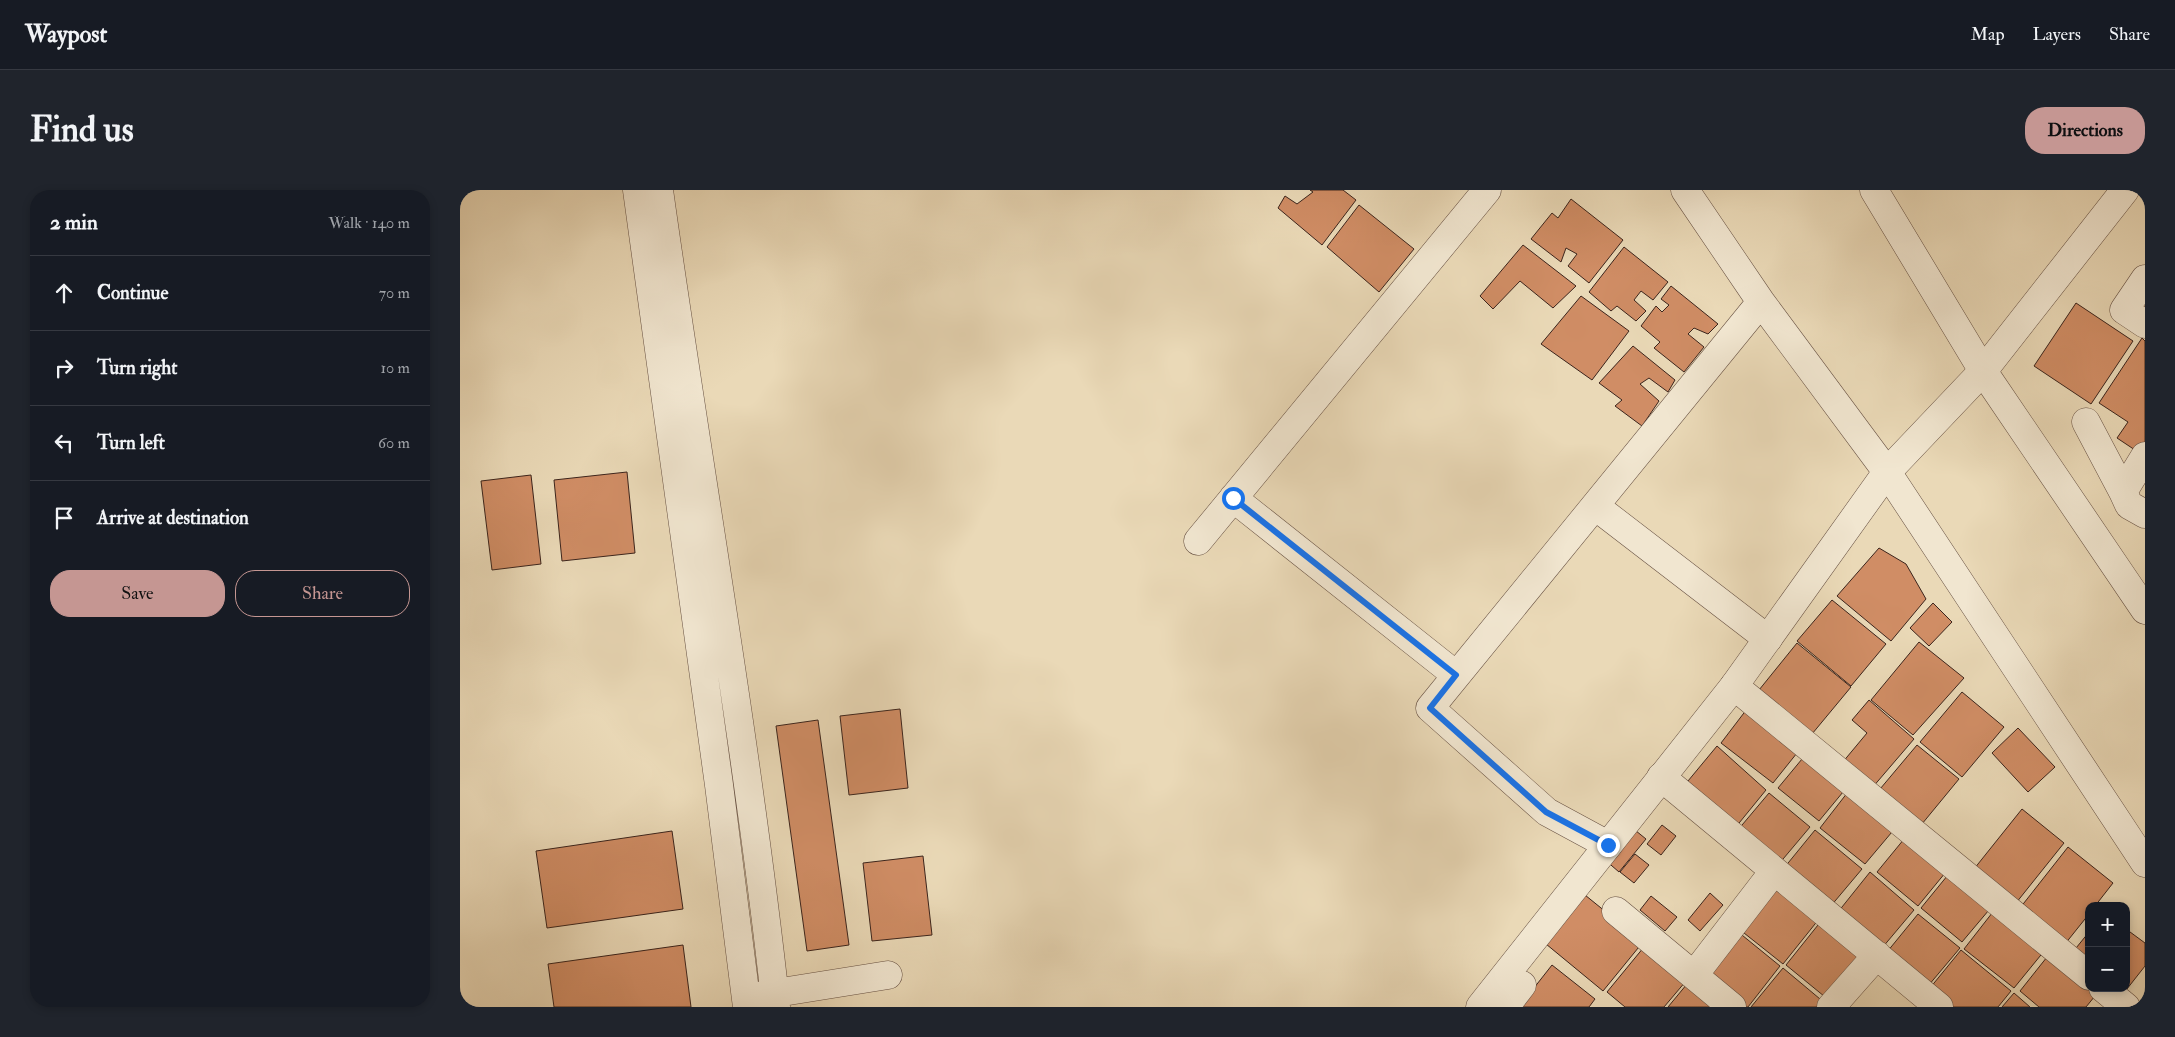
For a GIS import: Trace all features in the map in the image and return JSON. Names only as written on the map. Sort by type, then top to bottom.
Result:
[{"type":"street","points":[[636,190],[716,766],[746,1002],[775,1000],[888,975]]},
{"type":"street","points":[[658,190],[726,627],[775,1000]]},
{"type":"street","points":[[1198,541],[1487,190]]},
{"type":"street","points":[[1685,190],[1761,302],[1888,472],[2145,863]]},
{"type":"street","points":[[1874,190],[1983,371],[2145,610]]},
{"type":"street","points":[[1480,1007],[1734,686],[1888,472],[1983,371],[2125,190]]},
{"type":"street","points":[[2145,279],[2124,310],[2145,324]]},
{"type":"street","points":[[1608,845],[1546,812],[1430,708],[1761,302]]},
{"type":"street","points":[[2086,422],[2129,505],[2145,514]]},
{"type":"street","points":[[2123,492],[2145,456]]},
{"type":"street","points":[[1233,498],[1456,675]]},
{"type":"street","points":[[1595,506],[1768,639]]},
{"type":"street","points":[[1734,686],[2085,973]]},
{"type":"street","points":[[1661,777],[1939,1007]]},
{"type":"street","points":[[1694,975],[1774,870]]},
{"type":"street","points":[[1616,911],[1732,1007]]},
{"type":"street","points":[[1831,1007],[1876,955]]},
{"type":"street","points":[[1505,1007],[1522,985]]},
{"type":"street","points":[[2108,992],[2126,1007]]},
{"type":"building","points":[[1310,190],[1343,190],[1356,200],[1322,245],[1278,208],[1285,196],[1297,204],[1313,192]]},
{"type":"building","points":[[1571,199],[1623,240],[1589,283],[1568,266],[1577,254],[1566,248],[1561,262],[1531,239],[1552,213],[1558,218]]},
{"type":"building","points":[[1359,205],[1414,249],[1379,292],[1327,247]]},
{"type":"building","points":[[1523,245],[1576,286],[1553,308],[1520,281],[1493,309],[1480,296]]},
{"type":"building","points":[[1624,247],[1668,282],[1653,300],[1641,291],[1634,300],[1646,311],[1636,321],[1617,306],[1611,311],[1589,292]]},
{"type":"building","points":[[1671,286],[1718,324],[1708,334],[1694,328],[1688,334],[1704,347],[1684,372],[1654,348],[1660,342],[1641,326],[1656,306],[1662,312],[1669,305],[1661,299]]},
{"type":"building","points":[[1581,296],[1629,331],[1592,380],[1541,344]]},
{"type":"building","points":[[2076,303],[2133,341],[2091,404],[2034,366]]},
{"type":"building","points":[[2142,338],[2145,341],[2145,449],[2141,454],[2117,438],[2128,422],[2099,403]]},
{"type":"building","points":[[1633,346],[1675,380],[1668,392],[1649,378],[1640,384],[1659,401],[1642,426],[1615,406],[1622,400],[1599,383]]},
{"type":"building","points":[[627,472],[635,553],[562,561],[554,480]]},
{"type":"building","points":[[531,475],[541,564],[492,570],[481,481]]},
{"type":"building","points":[[1879,548],[1906,564],[1926,599],[1891,641],[1837,596]]},
{"type":"building","points":[[1832,600],[1886,644],[1851,686],[1797,641]]},
{"type":"building","points":[[1933,603],[1952,622],[1929,646],[1910,628]]},
{"type":"building","points":[[1919,642],[1964,678],[1913,735],[1871,700]]},
{"type":"building","points":[[1797,643],[1851,687],[1812,734],[1759,690]]},
{"type":"building","points":[[1962,692],[2004,727],[1962,777],[1920,742]]},
{"type":"building","points":[[1869,700],[1914,739],[1872,788],[1842,763],[1867,733],[1852,720]]},
{"type":"building","points":[[1750,705],[1801,748],[1773,783],[1721,743]]},
{"type":"building","points":[[900,709],[908,788],[849,795],[840,716]]},
{"type":"building","points":[[818,720],[849,945],[807,951],[776,726]]},
{"type":"building","points":[[2018,728],[2055,767],[2028,792],[1992,753]]},
{"type":"building","points":[[1917,745],[1959,779],[1917,830],[1875,795]]},
{"type":"building","points":[[1717,746],[1766,790],[1735,828],[1683,787]]},
{"type":"building","points":[[1807,753],[1848,786],[1819,821],[1778,788]]},
{"type":"building","points":[[1851,788],[1897,826],[1865,864],[1820,828]]},
{"type":"building","points":[[1769,793],[1810,827],[1778,865],[1737,831]]},
{"type":"building","points":[[2022,809],[2064,843],[2016,903],[1974,869]]},
{"type":"building","points":[[1662,825],[1676,836],[1661,855],[1647,844]]},
{"type":"building","points":[[1630,826],[1646,839],[1619,872],[1604,859]]},
{"type":"building","points":[[1815,830],[1862,869],[1830,907],[1784,868]]},
{"type":"building","points":[[672,831],[683,909],[547,928],[536,851]]},
{"type":"building","points":[[1909,833],[1950,867],[1918,906],[1877,872]]},
{"type":"building","points":[[2068,847],[2113,883],[2098,902],[2085,902],[2085,919],[2065,944],[2020,908]]},
{"type":"building","points":[[1635,854],[1649,865],[1634,883],[1620,872]]},
{"type":"building","points":[[923,856],[932,935],[872,941],[863,863]]},
{"type":"building","points":[[1952,870],[1994,904],[1962,942],[1921,908]]},
{"type":"building","points":[[1870,872],[1914,910],[1882,948],[1838,912]]},
{"type":"building","points":[[1776,884],[1819,919],[1783,964],[1739,929]]},
{"type":"building","points":[[1710,893],[1723,905],[1700,931],[1688,920]]},
{"type":"building","points":[[1585,895],[1643,942],[1603,991],[1546,944]]},
{"type":"building","points":[[1651,896],[1677,917],[1665,931],[1640,910]]},
{"type":"building","points":[[1996,908],[2045,950],[2014,988],[1964,949]]},
{"type":"building","points":[[1918,914],[1960,948],[1928,986],[1887,952]]},
{"type":"building","points":[[1822,920],[1866,955],[1830,1001],[1786,965]]},
{"type":"building","points":[[1737,931],[1780,966],[1748,1007],[1738,1007],[1700,976]]},
{"type":"building","points":[[2130,932],[2145,943],[2145,966],[2130,985]]},
{"type":"building","points":[[2085,937],[2085,964],[2072,953]]},
{"type":"building","points":[[683,945],[691,1007],[554,1007],[548,964]]},
{"type":"building","points":[[1644,947],[1686,981],[1664,1007],[1625,1007],[1607,992]]},
{"type":"building","points":[[1961,950],[2011,991],[1998,1007],[1953,1007],[1930,988]]},
{"type":"building","points":[[2051,952],[2085,980],[2085,992],[2098,992],[2086,1007],[2039,1007],[2020,991]]},
{"type":"building","points":[[1552,965],[1595,999],[1589,1007],[1519,1007]]},
{"type":"building","points":[[1783,968],[1826,1004],[1824,1007],[1751,1007]]},
{"type":"building","points":[[1687,984],[1715,1007],[1668,1007]]},
{"type":"building","points":[[2014,993],[2030,1007],[2002,1007]]},
{"type":"route","points":[[1233,498],[1456,675],[1430,708],[1546,812],[1608,845]]}]
